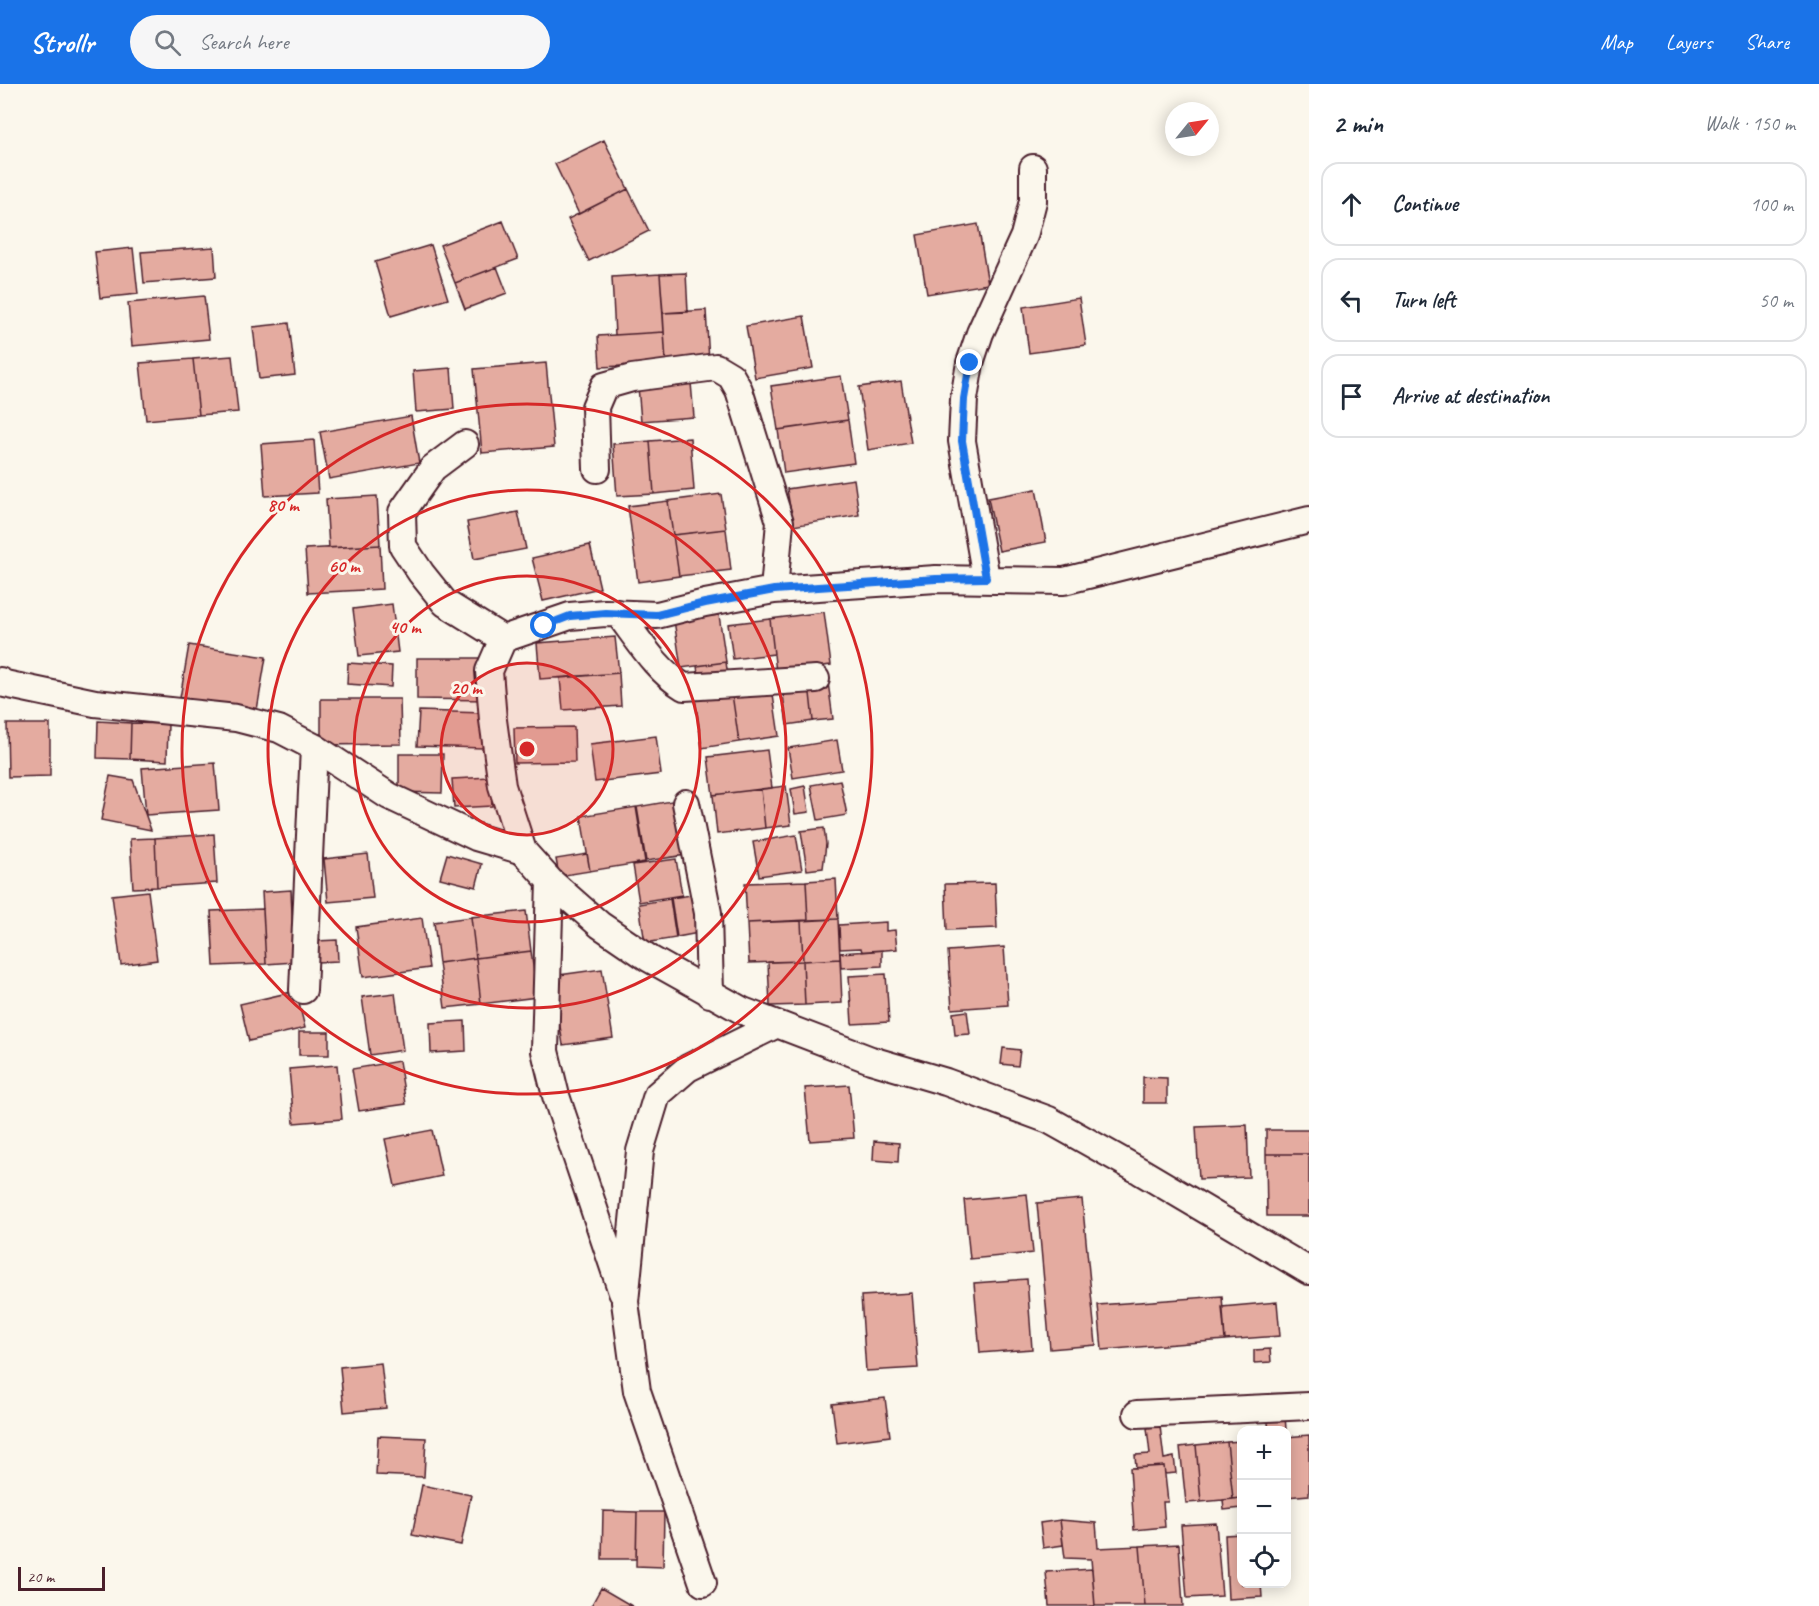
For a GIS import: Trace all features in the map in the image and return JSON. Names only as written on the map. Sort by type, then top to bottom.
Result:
[{"type":"street","points":[[986,578],[962,441],[964,399],[970,363],[980,333],[1024,236],[1033,201],[1033,168]]},
{"type":"street","points":[[597,469],[595,407],[604,386],[632,378],[716,367],[731,376],[742,399],[780,522],[774,590]]},
{"type":"street","points":[[465,444],[433,468],[402,512],[403,546],[445,603],[504,639]]},
{"type":"street","points":[[1309,519],[1064,581],[936,579],[774,590],[657,615],[570,616],[504,639],[489,671],[502,786],[523,850],[550,881],[600,925],[650,959],[743,1011],[871,1060],[946,1082],[1049,1120],[1309,1271]]},
{"type":"street","points":[[618,614],[672,680],[684,687],[816,679]]},
{"type":"street","points":[[2,685],[95,703],[236,718],[279,729],[314,747],[389,796],[476,837],[523,850]]},
{"type":"street","points":[[303,990],[314,747]]},
{"type":"street","points":[[686,803],[708,913],[710,994]]},
{"type":"street","points":[[550,881],[545,1051],[556,1096],[626,1302],[637,1391],[703,1584]]},
{"type":"street","points":[[626,1302],[640,1150],[657,1095],[688,1068],[777,1024]]},
{"type":"street","points":[[1137,1414],[1309,1406]]},
{"type":"building","points":[[604,140],[628,189],[579,214],[555,164]]},
{"type":"building","points":[[628,189],[649,231],[589,261],[568,219]]},
{"type":"building","points":[[503,221],[518,259],[455,283],[440,245]]},
{"type":"building","points":[[978,224],[988,284],[927,294],[917,235]]},
{"type":"building","points":[[431,245],[448,299],[391,316],[375,262]]},
{"type":"building","points":[[214,247],[216,277],[144,283],[141,252]]},
{"type":"building","points":[[133,248],[138,294],[100,298],[95,252]]},
{"type":"building","points":[[497,267],[507,293],[465,309],[455,283]]},
{"type":"building","points":[[686,273],[688,312],[663,313],[660,274]]},
{"type":"building","points":[[660,274],[664,332],[615,335],[612,277]]},
{"type":"building","points":[[204,296],[209,339],[132,346],[128,303]]},
{"type":"building","points":[[1079,298],[1086,345],[1029,353],[1023,307]]},
{"type":"building","points":[[706,310],[709,361],[666,364],[663,313]]},
{"type":"building","points":[[804,316],[813,368],[755,378],[746,326]]},
{"type":"building","points":[[289,323],[295,375],[259,379],[253,327]]},
{"type":"building","points":[[664,332],[666,364],[600,367],[598,336]]},
{"type":"building","points":[[232,356],[238,412],[199,415],[193,359]]},
{"type":"building","points":[[193,359],[199,415],[146,420],[140,363]]},
{"type":"building","points":[[546,363],[554,447],[482,453],[474,369]]},
{"type":"building","points":[[451,368],[454,409],[416,412],[413,371]]},
{"type":"building","points":[[841,376],[848,420],[778,430],[771,386]]},
{"type":"building","points":[[901,381],[911,443],[868,450],[859,387]]},
{"type":"building","points":[[691,383],[694,417],[641,421],[638,386]]},
{"type":"building","points":[[411,416],[419,463],[329,479],[320,432]]},
{"type":"building","points":[[848,420],[854,463],[784,473],[778,430]]},
{"type":"building","points":[[690,438],[694,490],[654,494],[650,441]]},
{"type":"building","points":[[314,440],[318,493],[265,496],[261,444]]},
{"type":"building","points":[[650,441],[654,494],[617,496],[613,444]]},
{"type":"building","points":[[854,479],[859,515],[793,526],[787,489]]},
{"type":"building","points":[[1036,489],[1046,542],[999,551],[988,498]]},
{"type":"building","points":[[721,494],[726,529],[673,535],[668,501]]},
{"type":"building","points":[[377,496],[380,545],[329,548],[326,499]]},
{"type":"building","points":[[668,501],[679,576],[638,582],[628,506]]},
{"type":"building","points":[[518,512],[526,549],[474,559],[467,522]]},
{"type":"building","points":[[726,529],[731,570],[679,576],[673,535]]},
{"type":"building","points":[[380,545],[382,589],[308,593],[305,549]]},
{"type":"building","points":[[590,545],[600,588],[543,601],[532,558]]},
{"type":"building","points":[[392,604],[398,652],[359,656],[353,609]]},
{"type":"building","points":[[824,612],[831,665],[776,672],[770,619]]},
{"type":"building","points":[[719,615],[726,662],[681,668],[674,620]]},
{"type":"building","points":[[770,619],[774,654],[733,659],[728,624]]},
{"type":"building","points":[[615,637],[619,673],[540,679],[537,643]]},
{"type":"building","points":[[189,645],[266,657],[257,710],[180,698]]},
{"type":"building","points":[[417,658],[486,658],[486,700],[417,699]]},
{"type":"building","points":[[726,662],[728,677],[699,681],[697,666]]},
{"type":"building","points":[[348,663],[392,666],[391,687],[347,684]]},
{"type":"building","points":[[619,673],[621,706],[563,710],[560,678]]},
{"type":"building","points":[[828,682],[833,719],[813,721],[809,684]]},
{"type":"building","points":[[809,684],[813,721],[787,725],[782,687]]},
{"type":"building","points":[[772,688],[779,736],[739,742],[732,694]]},
{"type":"building","points":[[732,694],[739,742],[702,748],[695,699]]},
{"type":"building","points":[[321,699],[400,699],[401,744],[321,745]]},
{"type":"building","points":[[419,711],[484,713],[483,748],[417,746]]},
{"type":"building","points":[[98,721],[131,723],[130,759],[97,758]]},
{"type":"building","points":[[131,723],[168,724],[167,761],[130,759]]},
{"type":"building","points":[[7,724],[50,724],[50,776],[8,777]]},
{"type":"building","points":[[574,727],[575,762],[515,763],[514,728]]},
{"type":"building","points":[[656,736],[661,774],[595,782],[590,744]]},
{"type":"building","points":[[837,740],[842,770],[793,778],[788,748]]},
{"type":"building","points":[[767,750],[772,788],[713,795],[708,757]]},
{"type":"building","points":[[399,754],[443,754],[442,793],[399,792]]},
{"type":"building","points":[[215,763],[219,810],[146,815],[142,768]]},
{"type":"building","points":[[110,776],[133,780],[151,830],[101,820]]},
{"type":"building","points":[[490,777],[492,806],[454,808],[452,779]]},
{"type":"building","points":[[840,780],[847,815],[818,820],[811,785]]},
{"type":"building","points":[[786,786],[791,825],[765,828],[761,789]]},
{"type":"building","points":[[805,786],[809,812],[795,814],[791,789]]},
{"type":"building","points":[[761,789],[765,828],[717,834],[713,795]]},
{"type":"building","points":[[677,800],[686,855],[646,861],[637,807]]},
{"type":"building","points":[[636,807],[645,862],[590,871],[581,816]]},
{"type":"building","points":[[824,828],[826,844],[823,868],[807,870],[801,831]]},
{"type":"building","points":[[214,834],[217,883],[157,887],[155,838]]},
{"type":"building","points":[[796,835],[802,870],[759,876],[753,842]]},
{"type":"building","points":[[155,838],[157,887],[133,888],[130,839]]},
{"type":"building","points":[[368,854],[373,898],[328,902],[324,859]]},
{"type":"building","points":[[447,854],[482,864],[476,887],[440,878]]},
{"type":"building","points":[[587,854],[590,871],[559,876],[556,859]]},
{"type":"building","points":[[676,859],[682,895],[639,902],[633,865]]},
{"type":"building","points":[[836,879],[838,919],[808,920],[806,881]]},
{"type":"building","points":[[806,881],[808,920],[747,923],[745,883]]},
{"type":"building","points":[[995,883],[997,928],[947,930],[945,884]]},
{"type":"building","points":[[291,890],[294,962],[266,964],[262,892]]},
{"type":"building","points":[[148,891],[157,960],[121,965],[112,895]]},
{"type":"building","points":[[698,894],[704,932],[677,937],[671,898]]},
{"type":"building","points":[[670,899],[676,938],[645,943],[639,904]]},
{"type":"building","points":[[263,909],[266,964],[214,966],[211,911]]},
{"type":"building","points":[[526,911],[531,951],[476,958],[471,917]]},
{"type":"building","points":[[471,917],[476,958],[439,963],[434,922]]},
{"type":"building","points":[[422,918],[429,968],[363,977],[356,927]]},
{"type":"building","points":[[838,919],[840,959],[803,961],[801,921]]},
{"type":"building","points":[[801,921],[803,961],[749,963],[747,923]]},
{"type":"building","points":[[886,922],[886,931],[895,930],[897,949],[862,952],[861,948],[840,949],[839,925]]},
{"type":"building","points":[[337,940],[338,961],[317,962],[316,941]]},
{"type":"building","points":[[1004,947],[1008,1005],[952,1009],[948,951]]},
{"type":"building","points":[[882,950],[882,966],[841,968],[840,953]]},
{"type":"building","points":[[531,951],[537,997],[481,1004],[476,958]]},
{"type":"building","points":[[476,958],[481,1004],[445,1008],[439,963]]},
{"type":"building","points":[[840,959],[842,1003],[805,1005],[803,961]]},
{"type":"building","points":[[803,961],[805,1005],[770,1006],[768,962]]},
{"type":"building","points":[[602,969],[613,1038],[563,1045],[552,976]]},
{"type":"building","points":[[886,974],[889,1022],[852,1024],[849,976]]},
{"type":"building","points":[[296,991],[305,1028],[249,1041],[240,1004]]},
{"type":"building","points":[[395,993],[403,1050],[370,1055],[362,997]]},
{"type":"building","points":[[967,1011],[970,1034],[955,1035],[953,1013]]},
{"type":"building","points":[[465,1021],[466,1051],[431,1053],[430,1023]]},
{"type":"building","points":[[299,1032],[329,1032],[329,1055],[299,1055]]},
{"type":"building","points":[[1003,1048],[1020,1050],[1018,1066],[1001,1064]]},
{"type":"building","points":[[399,1061],[406,1104],[359,1111],[352,1069]]},
{"type":"building","points":[[337,1065],[342,1119],[294,1123],[289,1069]]},
{"type":"building","points":[[1143,1077],[1167,1078],[1167,1103],[1143,1103]]},
{"type":"building","points":[[849,1085],[854,1138],[810,1141],[805,1088]]},
{"type":"building","points":[[1247,1125],[1249,1177],[1199,1179],[1196,1127]]},
{"type":"building","points":[[432,1130],[442,1176],[395,1186],[385,1139]]},
{"type":"building","points":[[1266,1130],[1309,1130],[1309,1154],[1266,1154]]},
{"type":"building","points":[[874,1141],[899,1143],[898,1162],[873,1160]]},
{"type":"building","points":[[1266,1154],[1309,1154],[1309,1216],[1267,1216]]},
{"type":"building","points":[[1027,1194],[1033,1253],[970,1259],[964,1200]]},
{"type":"building","points":[[1082,1199],[1096,1345],[1050,1349],[1037,1203]]},
{"type":"building","points":[[1027,1279],[1032,1349],[980,1353],[974,1283]]},
{"type":"building","points":[[912,1293],[918,1368],[866,1371],[861,1296]]},
{"type":"building","points":[[1222,1296],[1225,1340],[1102,1350],[1098,1305]]},
{"type":"building","points":[[1277,1302],[1280,1336],[1225,1340],[1222,1307]]},
{"type":"building","points":[[1270,1349],[1271,1362],[1254,1363],[1254,1350]]},
{"type":"building","points":[[381,1363],[386,1408],[344,1412],[340,1367]]},
{"type":"building","points":[[885,1398],[890,1436],[837,1443],[832,1404]]},
{"type":"building","points":[[1285,1415],[1286,1426],[1268,1426],[1267,1416]]},
{"type":"building","points":[[1160,1426],[1164,1459],[1174,1457],[1176,1473],[1165,1474],[1164,1466],[1136,1468],[1135,1455],[1150,1454],[1147,1428]]},
{"type":"building","points":[[1309,1435],[1309,1495],[1291,1497],[1291,1437]]},
{"type":"building","points":[[378,1436],[426,1438],[424,1477],[376,1475]]},
{"type":"building","points":[[1237,1441],[1237,1499],[1233,1499],[1227,1442]]},
{"type":"building","points":[[1227,1442],[1233,1499],[1201,1502],[1196,1445]]},
{"type":"building","points":[[1196,1445],[1201,1502],[1186,1503],[1180,1447]]},
{"type":"building","points":[[1164,1466],[1168,1502],[1163,1502],[1165,1527],[1134,1530],[1130,1468]]},
{"type":"building","points":[[422,1485],[471,1495],[461,1545],[412,1535]]},
{"type":"building","points":[[1237,1498],[1237,1509],[1224,1510],[1223,1500]]},
{"type":"building","points":[[603,1511],[637,1512],[636,1559],[602,1559]]},
{"type":"building","points":[[637,1512],[664,1512],[663,1567],[636,1566]]},
{"type":"building","points":[[1060,1520],[1063,1545],[1043,1548],[1040,1523]]},
{"type":"building","points":[[1060,1520],[1096,1523],[1098,1548],[1140,1546],[1145,1606],[1095,1606],[1091,1559],[1065,1558]]},
{"type":"building","points":[[1216,1523],[1222,1596],[1187,1598],[1181,1525]]},
{"type":"building","points":[[1237,1534],[1237,1588],[1261,1588],[1262,1597],[1228,1599],[1225,1535]]},
{"type":"building","points":[[1179,1544],[1183,1606],[1145,1606],[1140,1546]]},
{"type":"building","points":[[1092,1569],[1095,1606],[1049,1606],[1046,1572]]},
{"type":"building","points":[[601,1588],[632,1606],[591,1606]]},
{"type":"route","points":[[544,626],[570,616],[605,613],[657,615],[774,590],[936,579],[986,578],[962,441],[964,399],[970,363]]}]
